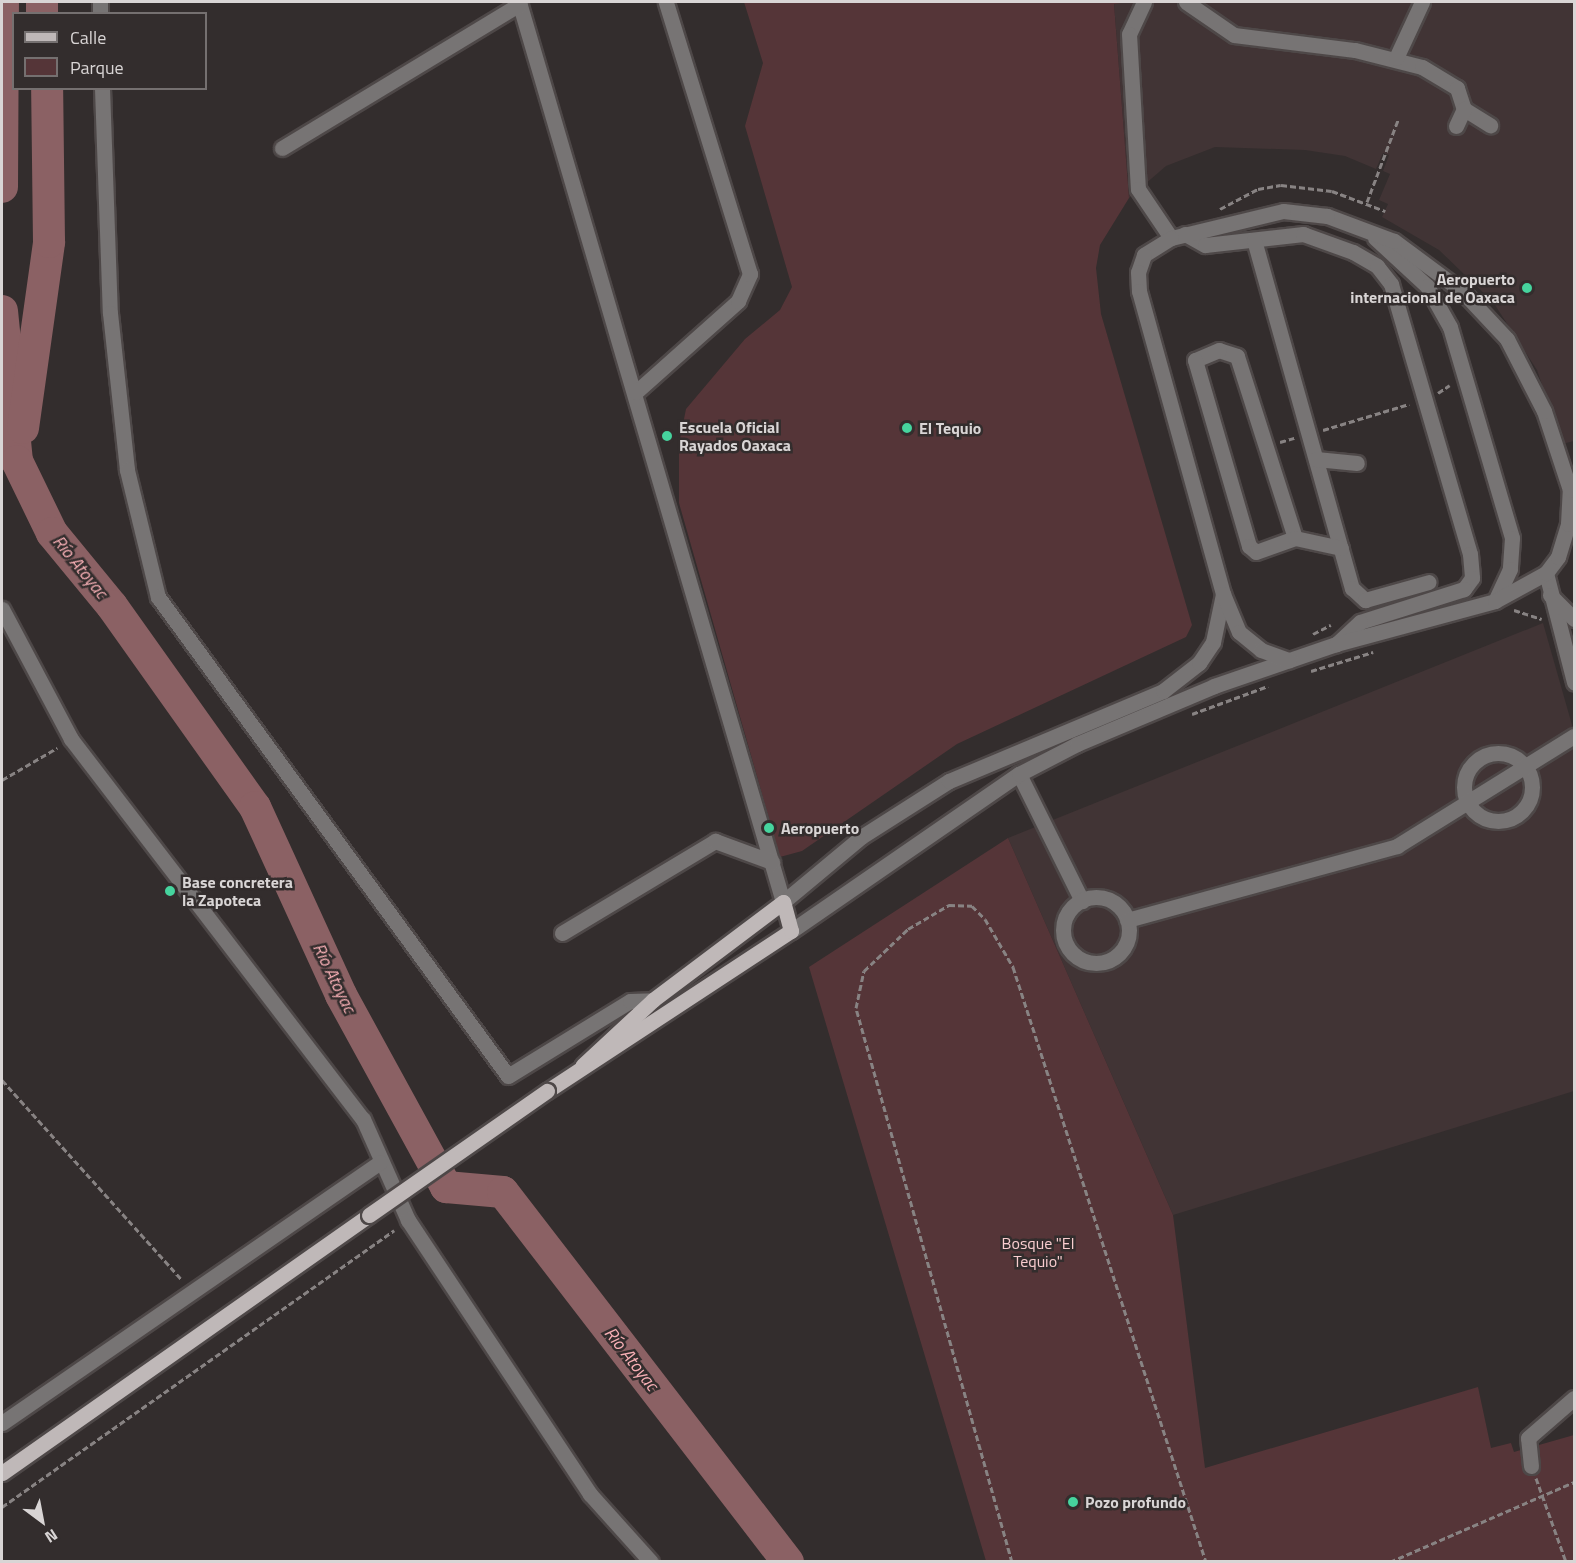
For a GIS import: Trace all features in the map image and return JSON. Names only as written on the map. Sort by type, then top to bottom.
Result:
[{"type":"main road","points":[[2,1473],[583,1065],[791,931],[783,902],[653,1000],[583,1065]]},
{"type":"street","points":[[636,392],[738,301],[750,274],[666,2]]},
{"type":"street","points":[[1144,2],[1129,34],[1138,189],[1178,236],[1204,245],[1254,240],[1285,232],[1319,238],[1387,274],[1425,398],[1472,578],[1464,589],[1360,622],[1336,644]]},
{"type":"street","points":[[1186,2],[1234,35],[1396,58],[1450,82],[1464,109],[1490,124]]},
{"type":"street","points":[[1396,58],[1422,2]]},
{"type":"street","points":[[282,148],[520,3],[636,392],[783,902],[861,837],[949,781],[1130,706],[1185,675],[1213,642],[1223,594]]},
{"type":"street","points":[[102,90],[110,313],[127,470],[158,597],[508,1076],[630,1001],[653,1000]]},
{"type":"street","points":[[1456,126],[1464,109]]},
{"type":"street","points":[[791,931],[1019,774],[1077,744],[1289,660],[1336,644],[1495,601],[1546,573],[1564,544],[1572,520],[1570,490],[1544,411],[1507,339],[1437,269],[1370,233],[1327,216],[1283,211],[1178,236],[1144,255],[1139,291],[1223,594],[1239,632],[1261,650],[1289,660]]},
{"type":"street","points":[[1370,233],[1427,286],[1450,327],[1512,538],[1510,569],[1495,601]]},
{"type":"street","points":[[1254,240],[1341,548],[1360,598],[1429,582]]},
{"type":"street","points":[[1295,538],[1237,356],[1219,350],[1195,360],[1249,546],[1256,552],[1295,538],[1341,548]]},
{"type":"street","points":[[1316,459],[1357,463]]},
{"type":"street","points":[[1546,573],[1575,682]]},
{"type":"street","points":[[1550,595],[1575,620]]},
{"type":"street","points":[[2,609],[71,739],[363,1119],[380,1162],[408,1220],[590,1494],[651,1562]]},
{"type":"street","points":[[1127,920],[1370,856],[1467,804],[1575,736]]},
{"type":"street","points":[[1504,753],[1526,767],[1532,790],[1511,818],[1488,819],[1467,804],[1464,780],[1479,758],[1504,753]]},
{"type":"street","points":[[1019,774],[1082,901]]},
{"type":"street","points":[[562,933],[715,841],[772,862]]},
{"type":"street","points":[[1104,898],[1127,920],[1120,952],[1100,963],[1078,958],[1063,928],[1082,901],[1104,898]]},
{"type":"street","points":[[2,1423],[380,1162]]},
{"type":"street","points":[[1531,1466],[1528,1438],[1575,1398]]},
{"type":"path","points":[[1367,202],[1398,120]]},
{"type":"path","points":[[1267,445],[1425,398],[1465,376]]},
{"type":"path","points":[[1508,610],[1523,610],[1536,621]]},
{"type":"path","points":[[1303,674],[1383,649]]},
{"type":"path","points":[[1182,718],[1281,681]]},
{"type":"path","points":[[2,780],[71,739]]},
{"type":"path","points":[[1011,1562],[856,1008],[864,971],[908,929],[949,905],[972,906],[985,919],[1013,968],[1206,1562]]},
{"type":"path","points":[[2,1080],[192,1291]]},
{"type":"path","points":[[2,1507],[408,1220]]},
{"type":"path","points":[[1531,1466],[1544,1495],[1566,1562]]},
{"type":"path","points":[[1390,1562],[1575,1482]]},
{"type":"shaded area","points":[[1574,2],[1574,441],[1562,444],[1537,370],[1493,302],[1439,250],[1382,217],[1388,204],[1379,200],[1390,174],[1383,171],[1389,155],[1383,153],[1376,169],[1345,156],[1305,150],[1215,147],[1166,166],[1129,198],[1114,3]]},
{"type":"shaded area","points":[[1543,623],[1574,732],[1574,1091],[1173,1215],[1008,838]]},
{"type":"green space","name":"El Tequio","points":[[744,2],[1129,2],[1114,4],[1129,198],[1100,245],[1096,268],[1101,314],[1192,625],[1186,637],[957,744],[802,851],[780,857],[679,503],[679,444],[686,409],[745,339],[780,310],[792,287],[745,126],[763,63]]},
{"type":"green space","name":"Bosque \"El Tequio\"","points":[[1008,838],[1173,1215],[1205,1468],[1478,1387],[1491,1448],[1511,1443],[1514,1452],[1574,1435],[1574,1561],[986,1561],[809,967]]},
{"type":"waterway","name":"Río Atoyac","points":[[2,187],[3,2]]},
{"type":"waterway","points":[[42,2],[42,12]]},
{"type":"waterway","points":[[23,428],[49,242],[47,90]]},
{"type":"waterway","name":"Río Atoyac","points":[[2,311],[17,461],[52,533],[112,606],[255,807],[341,995],[446,1187],[503,1192],[788,1562]]},
{"type":"place","name":"Aeropuerto internacional de Oaxaca","points":[[1527,288]]},
{"type":"place","name":"El Tequio","points":[[907,428]]},
{"type":"place","name":"Escuela Oficial Rayados Oaxaca","points":[[667,436]]},
{"type":"place","name":"Aeropuerto","points":[[769,828]]},
{"type":"place","name":"Base concretera la Zapoteca","points":[[170,891]]},
{"type":"place","name":"Pozo profundo","points":[[1073,1502]]}]
